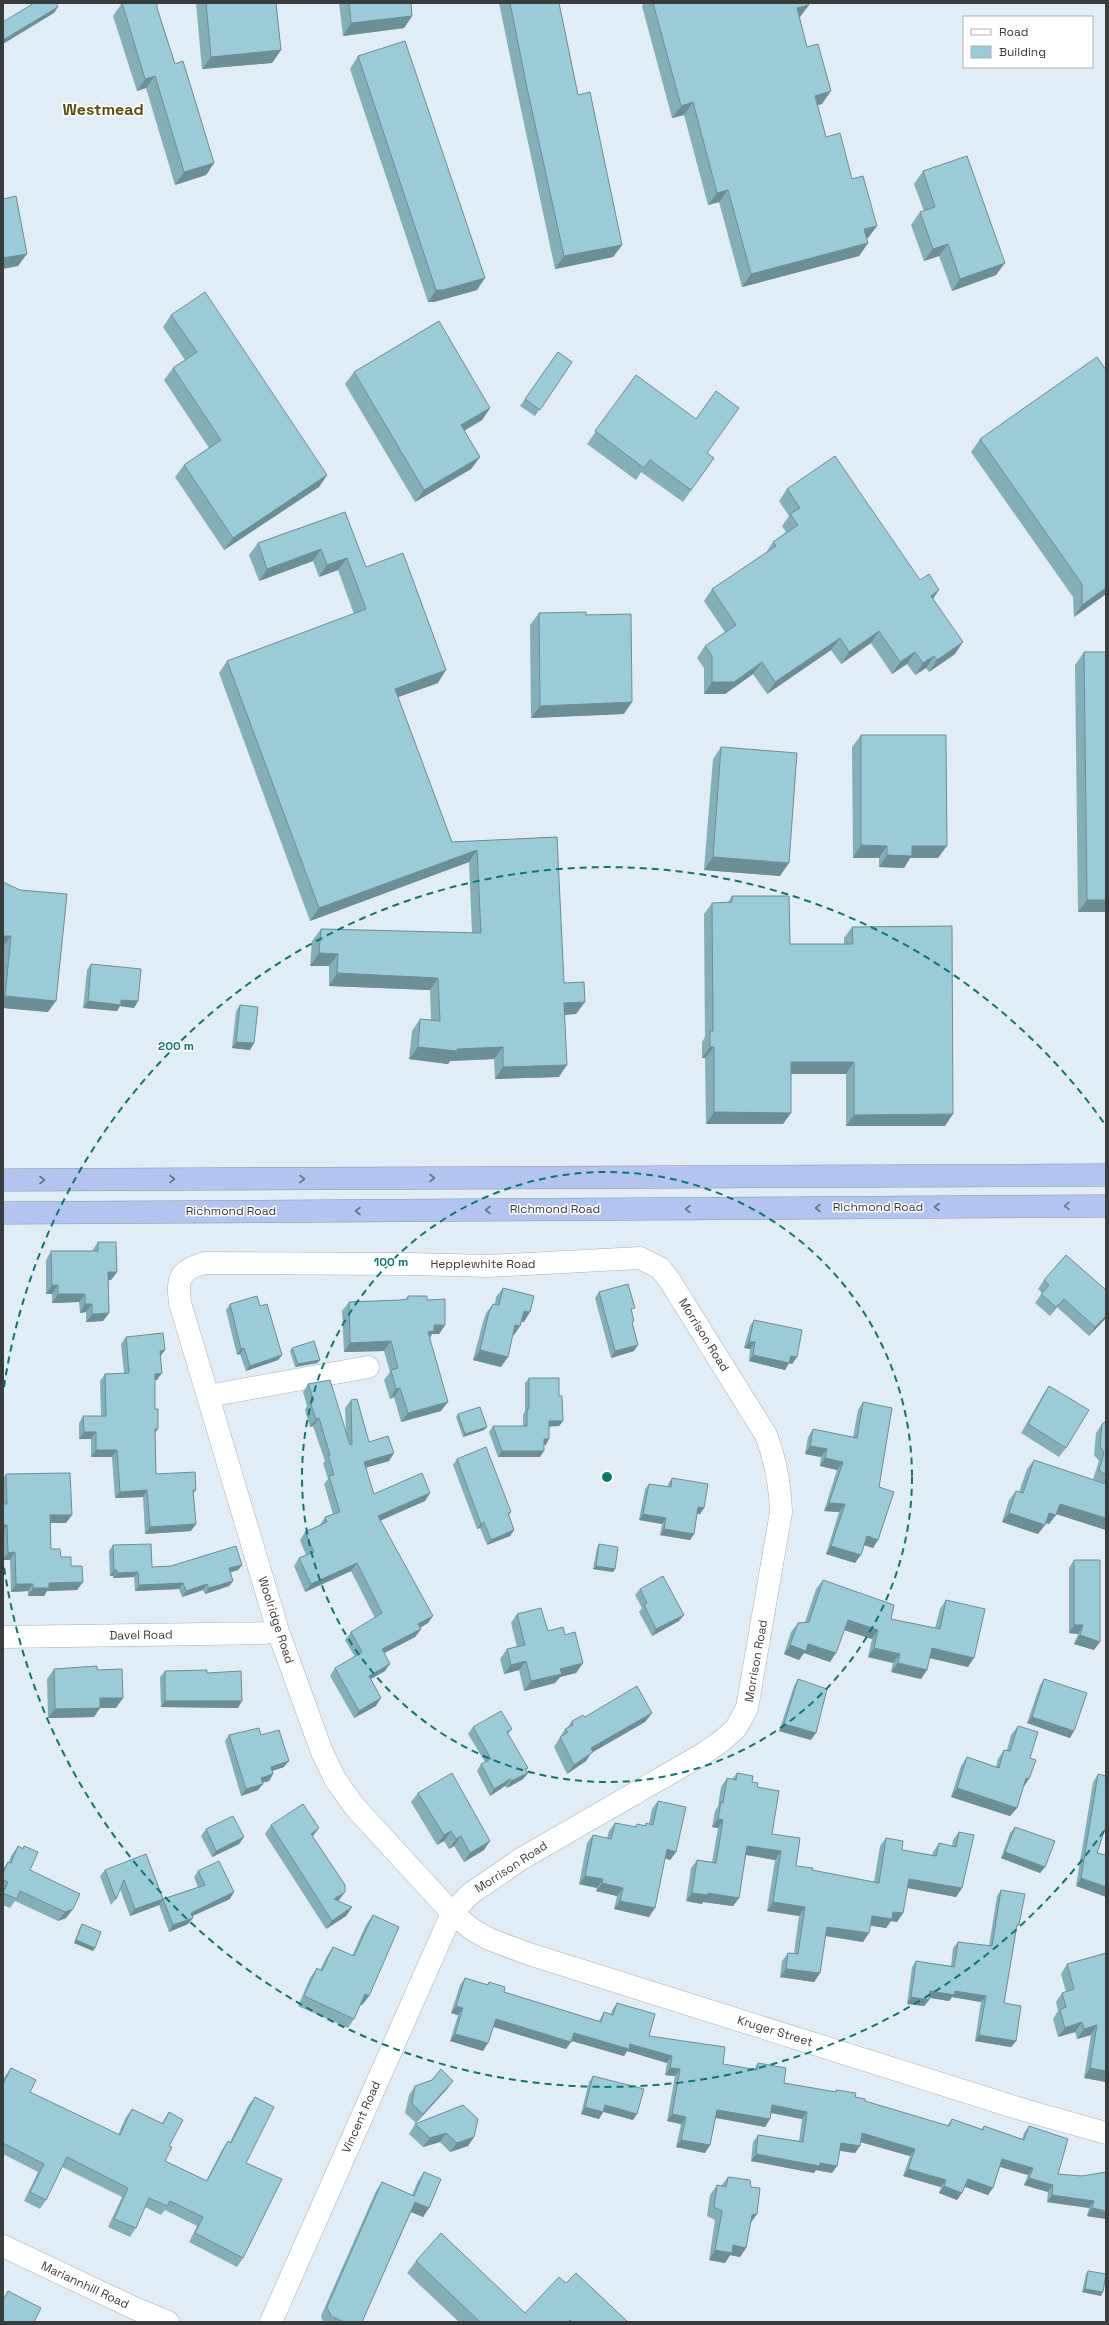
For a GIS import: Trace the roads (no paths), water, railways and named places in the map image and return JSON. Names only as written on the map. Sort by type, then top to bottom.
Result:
[{"type":"highway","points":[[3,1180],[1106,1174]]},
{"type":"highway","name":"Richmond Road","points":[[3,1213],[1106,1206]]},
{"type":"street","name":"Hepplewhite Road","points":[[178,1286],[181,1275],[191,1267],[205,1263],[488,1266],[626,1257],[640,1258],[652,1262],[660,1268],[670,1281]]},
{"type":"street","name":"Morrison Road","points":[[452,1913],[470,1894],[521,1858],[723,1740],[736,1728],[747,1708],[781,1512],[780,1486],[775,1459],[766,1435],[670,1281]]},
{"type":"street","name":"Woolridge Road","points":[[178,1286],[180,1303],[278,1631],[322,1752],[335,1779],[354,1806],[452,1913]]},
{"type":"street","points":[[208,1396],[368,1367]]},
{"type":"street","name":"Davel Road","points":[[3,1637],[278,1631]]},
{"type":"street","name":"Kruger Street","points":[[452,1913],[473,1930],[489,1939],[529,1954],[1024,2110],[1106,2133]]},
{"type":"street","name":"Vincent Road","points":[[271,2322],[452,1913]]},
{"type":"street","name":"Mariannhill Road","points":[[3,2246],[134,2308],[168,2322]]},
{"type":"district","name":"Westmead","points":[[103,109]]}]
